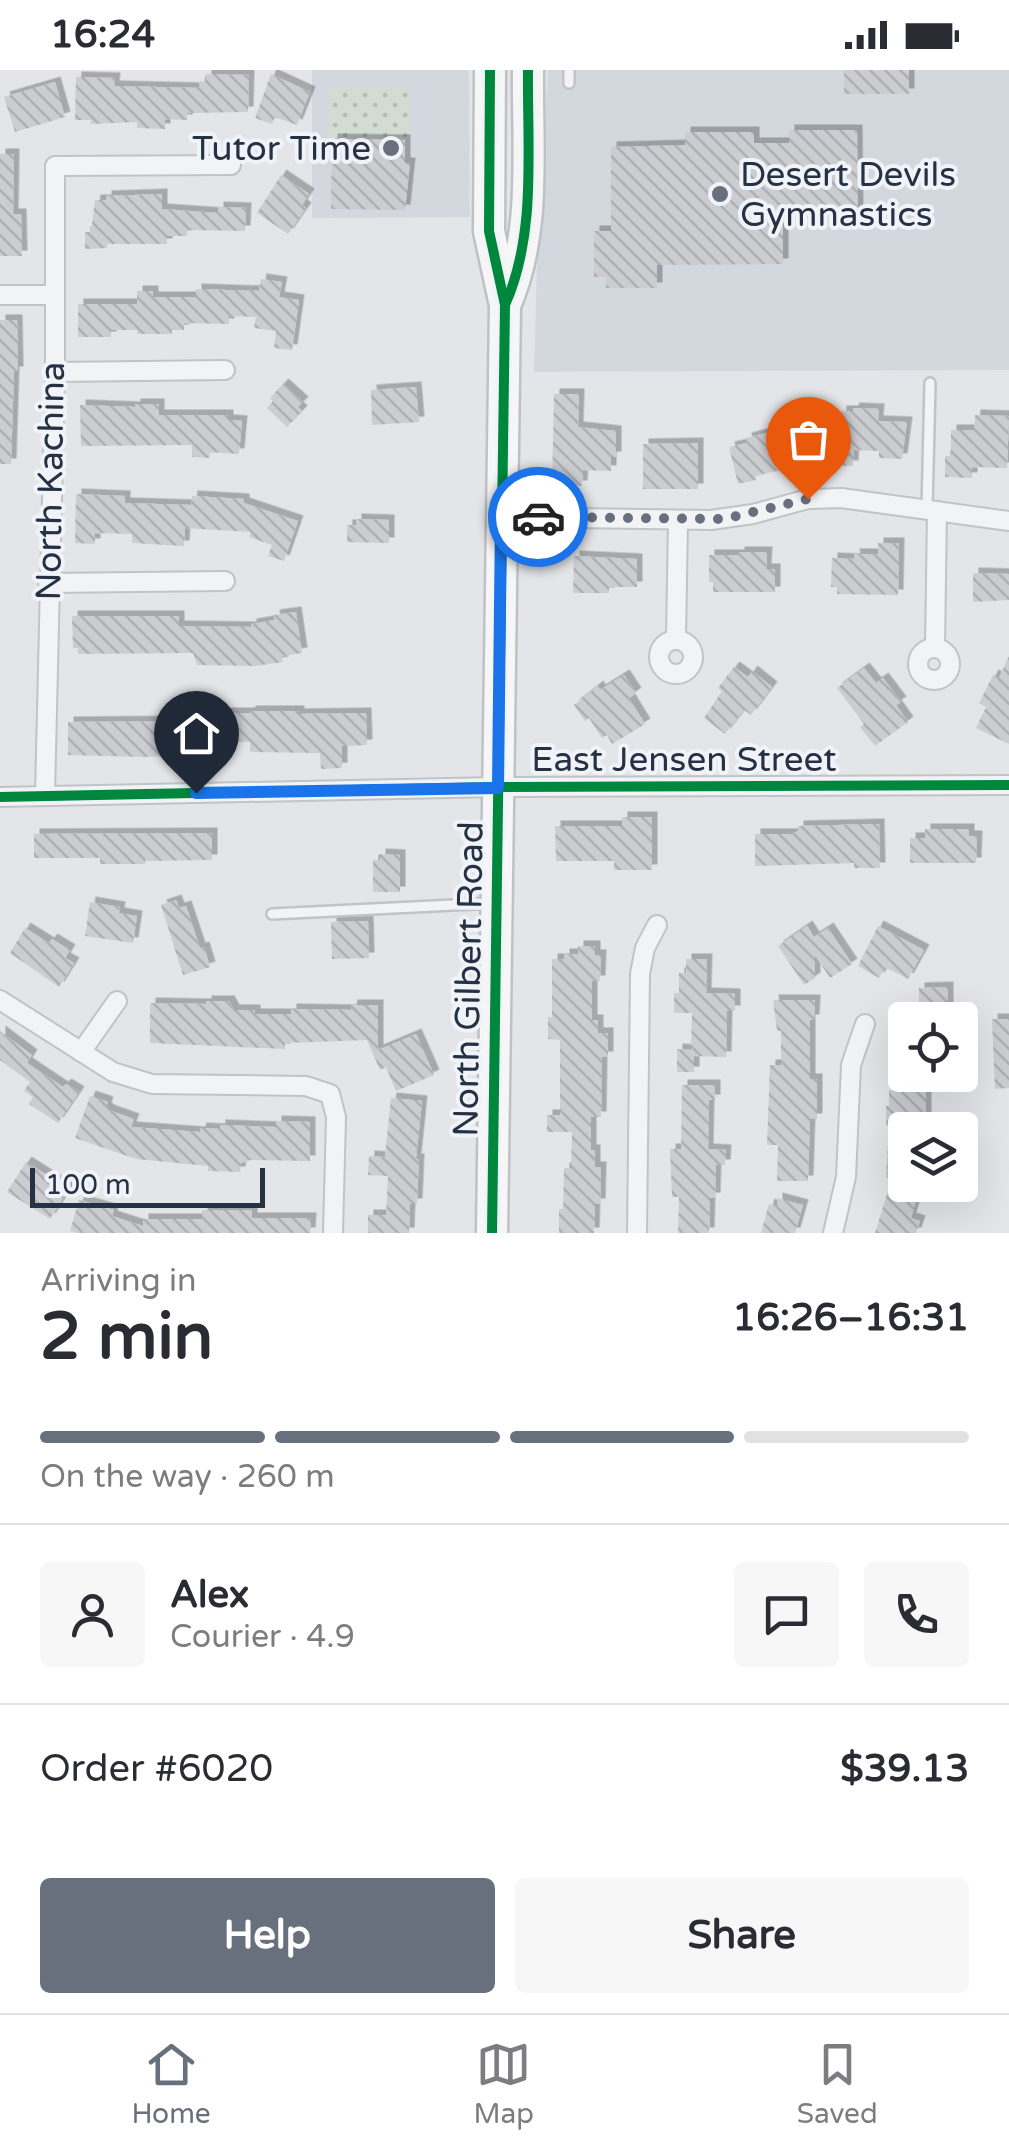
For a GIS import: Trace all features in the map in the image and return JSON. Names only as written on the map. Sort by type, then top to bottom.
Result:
[{"type":"main road","name":"North Gilbert Road","points":[[490,70],[489,231],[505,305],[492,1233]]},
{"type":"main road","name":"North Gilbert Road","points":[[505,305],[515,282],[525,231],[528,70]]},
{"type":"street","name":"North Kachina","points":[[45,795],[54,166],[231,165]]},
{"type":"street","points":[[0,294],[52,295]]},
{"type":"street","points":[[54,372],[226,370]]},
{"type":"street","points":[[501,517],[738,518],[824,498],[1009,521]]},
{"type":"street","points":[[932,510],[935,647]]},
{"type":"street","points":[[676,640],[678,520]]},
{"type":"street","points":[[48,584],[226,581]]},
{"type":"street","name":"East Jensen Street","points":[[0,798],[498,788],[1009,785]]},
{"type":"street","points":[[637,1233],[640,974],[645,948],[656,925]]},
{"type":"street","points":[[0,1000],[114,1072],[152,1084],[306,1086],[330,1094],[336,1117],[333,1233]]},
{"type":"street","points":[[80,1052],[117,1001]]},
{"type":"street","points":[[833,1233],[846,1176],[851,1065],[865,1024]]},
{"type":"lane","points":[[569,70],[569,83]]},
{"type":"lane","points":[[930,383],[932,510]]},
{"type":"lane","points":[[272,914],[496,903]]},
{"type":"shaded area","name":"Tutor Time","points":[[312,70],[469,70],[470,217],[312,218]]},
{"type":"shaded area","points":[[548,70],[1009,70],[1009,370],[534,372]]},
{"type":"shaded area","points":[[329,88],[409,88],[409,137],[329,137]]},
{"type":"building","points":[[844,70],[909,70],[909,94],[844,94]]},
{"type":"building","points":[[206,74],[249,75],[248,112],[187,113],[187,120],[165,119],[165,129],[137,128],[137,122],[90,124],[92,120],[75,120],[76,77],[115,78],[114,86],[199,88],[200,81],[206,82]]},
{"type":"building","points":[[271,74],[310,92],[297,125],[275,117],[272,124],[255,118]]},
{"type":"building","points":[[55,82],[65,117],[15,132],[4,97]]},
{"type":"building","points":[[789,130],[857,130],[858,217],[783,218],[783,264],[657,265],[657,288],[606,288],[606,277],[594,277],[594,231],[611,231],[611,147],[685,145],[685,132],[754,132],[754,143],[789,143]]},
{"type":"building","points":[[332,139],[405,140],[405,163],[410,163],[405,210],[331,209]]},
{"type":"building","points":[[0,154],[14,154],[13,214],[21,214],[22,256],[0,256]]},
{"type":"building","points":[[281,175],[309,194],[302,205],[306,208],[288,234],[257,213]]},
{"type":"building","points":[[162,194],[162,209],[218,213],[218,207],[246,208],[245,231],[187,230],[187,236],[167,236],[167,244],[107,244],[107,248],[85,249],[85,232],[91,232],[95,200],[106,200],[106,196]]},
{"type":"building","points":[[261,279],[282,282],[279,297],[299,300],[292,350],[274,348],[276,331],[254,328],[256,317],[229,316],[229,324],[184,323],[184,330],[172,330],[172,334],[111,330],[111,337],[78,337],[78,304],[137,304],[137,291],[153,291],[153,297],[196,297],[196,289],[259,291]]},
{"type":"building","points":[[0,320],[17,320],[18,372],[14,372],[11,464],[0,464]]},
{"type":"building","points":[[283,384],[303,402],[298,407],[302,411],[287,427],[267,408],[273,401],[270,398]]},
{"type":"building","points":[[416,387],[419,422],[372,425],[371,390]]},
{"type":"building","points":[[554,394],[579,394],[578,427],[616,431],[616,457],[611,457],[611,471],[583,470],[582,486],[552,485]]},
{"type":"building","points":[[159,404],[159,415],[228,415],[228,420],[242,421],[239,454],[210,452],[209,458],[192,457],[192,445],[81,446],[80,405]]},
{"type":"building","points":[[879,409],[878,421],[907,422],[902,459],[879,458],[879,451],[854,450],[853,466],[834,465],[841,411]]},
{"type":"building","points":[[975,415],[1009,416],[1007,468],[972,467],[972,478],[945,477],[945,456],[951,456],[951,430],[974,430]]},
{"type":"building","points":[[786,428],[788,435],[793,434],[798,455],[792,457],[794,467],[738,484],[729,447],[747,443],[746,438]]},
{"type":"building","points":[[698,443],[698,489],[643,489],[643,444]]},
{"type":"building","points":[[76,494],[125,496],[125,503],[191,505],[192,496],[244,499],[244,503],[298,521],[284,561],[268,556],[272,545],[249,537],[251,532],[185,528],[184,546],[132,543],[132,534],[95,533],[95,544],[75,543]]},
{"type":"building","points":[[356,519],[389,520],[389,543],[347,542],[347,525],[356,525]]},
{"type":"building","points":[[878,543],[899,543],[898,595],[837,594],[837,587],[831,587],[832,558],[878,554]]},
{"type":"building","points":[[767,552],[766,569],[775,569],[775,592],[713,592],[709,555]]},
{"type":"building","points":[[574,556],[637,559],[637,587],[609,587],[609,593],[573,593]]},
{"type":"building","points":[[973,573],[1009,574],[1009,600],[973,602]]},
{"type":"building","points":[[296,612],[302,653],[282,656],[283,662],[255,666],[197,665],[193,653],[78,654],[78,648],[73,648],[72,616],[179,616],[179,626],[251,627],[275,620],[274,615]]},
{"type":"building","points":[[1009,656],[1009,744],[976,728],[986,707],[979,703],[993,675],[999,678]]},
{"type":"building","points":[[734,667],[748,677],[752,671],[772,687],[751,715],[744,710],[725,734],[704,718],[722,691],[718,688]]},
{"type":"building","points":[[864,668],[876,683],[883,678],[901,702],[896,705],[908,722],[875,746],[837,688]]},
{"type":"building","points":[[624,675],[636,693],[629,698],[645,724],[612,744],[607,735],[602,738],[589,718],[585,721],[574,705],[598,686],[600,690]]},
{"type":"building","points":[[190,713],[366,713],[367,745],[342,746],[342,768],[321,769],[320,753],[250,752],[250,742],[207,742],[207,754],[68,755],[68,722],[190,721]]},
{"type":"building","points":[[622,817],[652,817],[652,870],[614,870],[614,861],[556,861],[555,826],[622,826]]},
{"type":"building","points":[[879,824],[880,868],[854,868],[854,863],[755,866],[755,834],[792,834],[798,826]]},
{"type":"building","points":[[925,829],[969,829],[969,836],[977,836],[976,863],[910,863],[910,838],[925,838]]},
{"type":"building","points":[[212,833],[212,860],[147,861],[146,857],[145,864],[100,864],[100,858],[34,858],[34,834]]},
{"type":"building","points":[[380,854],[400,855],[400,892],[373,892],[373,860],[380,860]]},
{"type":"building","points":[[176,900],[179,908],[186,906],[210,967],[183,975],[161,905]]},
{"type":"building","points":[[90,902],[120,907],[119,913],[137,916],[133,943],[85,936]]},
{"type":"building","points":[[368,921],[369,958],[332,959],[331,922]]},
{"type":"building","points":[[807,926],[814,937],[828,928],[852,964],[830,978],[815,955],[815,978],[804,985],[778,946]]},
{"type":"building","points":[[878,926],[924,950],[908,979],[885,967],[879,978],[858,966]]},
{"type":"building","points":[[25,928],[70,950],[65,958],[74,963],[59,987],[10,953]]},
{"type":"building","points":[[578,946],[595,946],[595,955],[601,955],[600,981],[592,981],[592,1020],[598,1020],[598,1033],[608,1033],[608,1057],[602,1057],[601,1117],[591,1117],[591,1150],[595,1150],[595,1167],[601,1167],[600,1204],[595,1204],[594,1233],[559,1233],[564,1168],[571,1168],[572,1132],[547,1132],[547,1115],[560,1115],[560,1040],[548,1039],[548,1017],[552,1017],[552,959],[578,954]]},
{"type":"building","points":[[686,959],[707,959],[706,993],[735,994],[735,1011],[727,1011],[726,1057],[694,1056],[694,1072],[677,1072],[677,1049],[691,1050],[692,1013],[674,1013],[674,993],[679,993],[679,973],[686,973]]},
{"type":"building","points":[[948,987],[948,1002],[919,1002],[919,988]]},
{"type":"building","points":[[773,1000],[815,1000],[814,1020],[810,1020],[810,1079],[817,1079],[817,1119],[810,1119],[808,1181],[777,1181],[778,1145],[767,1145],[770,1065],[781,1065],[781,1031],[777,1031]]},
{"type":"building","points":[[229,1001],[234,1010],[255,1010],[255,1014],[291,1014],[291,1009],[351,1010],[352,1005],[378,1005],[378,1050],[416,1034],[434,1075],[396,1091],[386,1067],[380,1070],[367,1040],[285,1043],[285,1049],[150,1043],[150,1003]]},
{"type":"building","points":[[992,1019],[1009,1019],[1009,1088],[995,1089]]},
{"type":"building","points":[[0,1031],[32,1055],[27,1063],[63,1087],[66,1084],[79,1092],[58,1123],[29,1104],[33,1097],[24,1091],[30,1082],[0,1060]]},
{"type":"building","points":[[682,1085],[715,1085],[715,1100],[709,1100],[708,1149],[726,1150],[725,1165],[716,1165],[709,1233],[678,1233],[679,1197],[672,1197],[670,1149],[681,1149]]},
{"type":"building","points":[[889,1092],[926,1092],[926,1112],[888,1112],[886,1126],[886,1106]]},
{"type":"building","points":[[90,1096],[108,1102],[106,1108],[111,1111],[134,1119],[131,1127],[200,1132],[201,1128],[220,1129],[220,1125],[276,1127],[276,1121],[310,1122],[310,1161],[251,1160],[241,1163],[240,1172],[136,1159],[75,1138]]},
{"type":"building","points":[[391,1098],[422,1101],[416,1159],[417,1204],[410,1204],[409,1233],[368,1233],[368,1215],[386,1215],[388,1176],[368,1175],[369,1156],[385,1157]]},
{"type":"building","points":[[26,1162],[69,1189],[50,1219],[7,1192]]},
{"type":"building","points":[[888,1191],[888,1202],[915,1202],[911,1218],[920,1221],[916,1233],[875,1233]]},
{"type":"building","points":[[777,1198],[803,1205],[795,1233],[761,1233],[769,1204],[777,1207]]},
{"type":"building","points":[[79,1200],[114,1210],[112,1216],[143,1226],[143,1219],[202,1219],[202,1210],[252,1210],[252,1218],[311,1218],[310,1233],[77,1233],[70,1231]]},
{"type":"cycle path","points":[[490,70],[489,231],[505,305],[492,1233]]},
{"type":"cycle path","points":[[505,305],[515,278],[526,220],[528,70]]},
{"type":"cycle path","points":[[0,797],[498,787],[1009,785]]},
{"type":"way so far","points":[[538,517],[724,519],[808,499]]},
{"type":"place","name":"Tutor Time","points":[[391,148]]},
{"type":"place","name":"Desert Devils Gymnastics","points":[[720,194]]},
{"type":"route","points":[[196,793],[498,788],[501,517],[538,517]]}]
